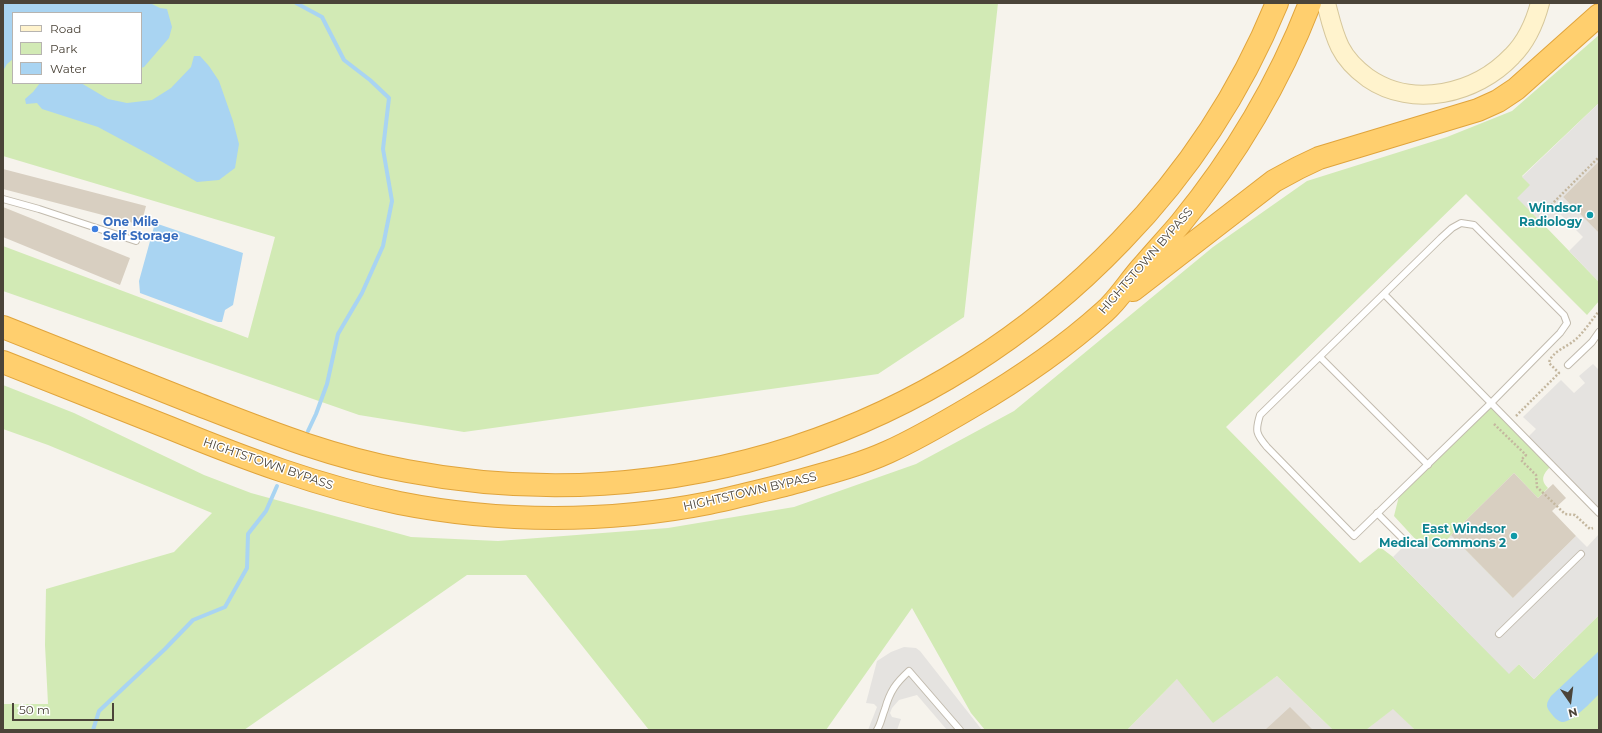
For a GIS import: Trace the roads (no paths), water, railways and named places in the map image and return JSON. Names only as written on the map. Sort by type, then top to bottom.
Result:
[{"type":"highway","points":[[3,327],[284,438],[366,463],[415,473],[498,483],[552,486],[607,484],[661,478],[715,469],[767,456],[819,439],[870,419],[937,385],[989,353],[1022,330],[1065,296],[1140,222],[1198,148],[1220,115],[1247,68],[1277,3]]},
{"type":"highway","name":"HIGHTSTOWN BYPASS","points":[[3,362],[288,474],[343,490],[402,504],[460,512],[510,517],[595,517],[651,512],[707,504],[834,473],[887,452],[942,424],[1008,385],[1054,352],[1106,310],[1179,225],[1230,158],[1259,110],[1285,60],[1310,3]]},
{"type":"highway","points":[[1106,310],[1164,268],[1274,182],[1319,158],[1478,110],[1498,101],[1516,89],[1599,15]]},
{"type":"main road","points":[[1326,3],[1333,31],[1340,48],[1361,72],[1380,85],[1402,93],[1435,95],[1452,92],[1468,86],[1485,78],[1500,68],[1514,55],[1532,27],[1540,3]]},
{"type":"lane","points":[[3,199],[136,241]]},
{"type":"lane","points":[[1461,223],[1474,225],[1564,315],[1567,323],[1560,333],[1491,403],[1354,536],[1267,447],[1258,436],[1256,428],[1260,415],[1384,294],[1452,228],[1461,223]]},
{"type":"lane","points":[[1384,294],[1599,513]]},
{"type":"lane","points":[[1568,365],[1592,342],[1599,332]]},
{"type":"lane","points":[[1320,357],[1428,465]]},
{"type":"lane","points":[[1377,513],[1407,543]]},
{"type":"lane","points":[[1499,634],[1581,554]]},
{"type":"lane","points":[[877,730],[885,707],[896,683],[909,671],[960,730]]},
{"type":"water","points":[[3,3],[150,3],[160,8],[167,9],[172,27],[169,38],[142,68],[142,12],[12,12],[12,60],[7,64],[3,71]]},
{"type":"water","points":[[194,56],[200,56],[219,81],[233,121],[239,144],[235,168],[219,180],[197,182],[98,127],[42,109],[37,103],[26,104],[25,99],[39,84],[83,84],[108,99],[127,103],[152,100],[171,88],[191,67]]},
{"type":"water","points":[[155,223],[243,253],[233,305],[225,310],[222,322],[218,322],[140,293],[139,281]]},
{"type":"water","points":[[1599,651],[1599,694],[1582,711],[1571,719],[1562,722],[1558,721],[1547,708],[1547,704],[1551,696]]},
{"type":"waterway","points":[[296,3],[322,17],[344,60],[370,80],[389,98],[383,149],[392,201],[383,246],[362,293],[338,334],[327,384],[308,431]]},
{"type":"waterway","points":[[93,730],[99,711],[165,649],[193,620],[225,607],[247,568],[248,534],[266,511],[277,486]]},
{"type":"place","name":"Windsor Radiology","points":[[1590,215]]},
{"type":"place","name":"One Mile Self Storage","points":[[95,229]]},
{"type":"place","name":"East Windsor Medical Commons 2","points":[[1514,536]]}]
